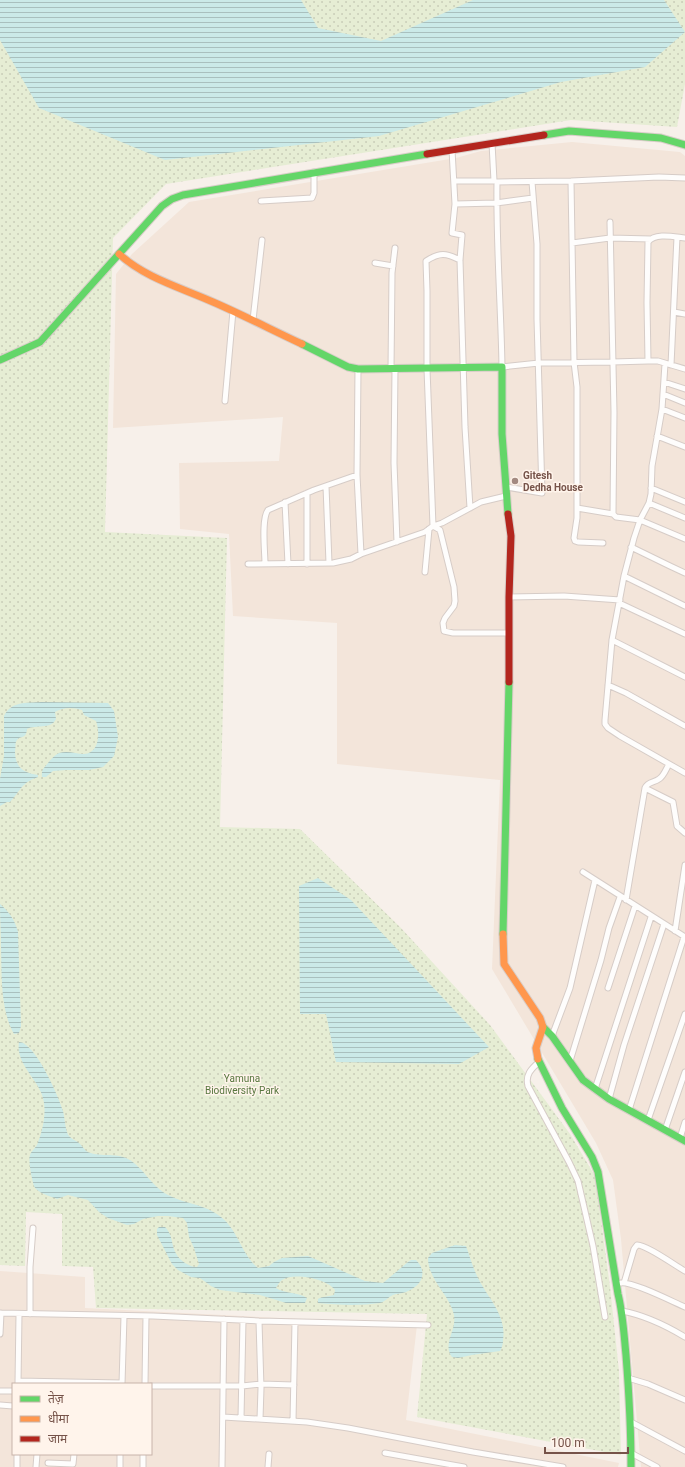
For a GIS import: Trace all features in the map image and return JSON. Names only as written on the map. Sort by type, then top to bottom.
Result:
[{"type":"street","points":[[0,360],[40,342],[162,206],[172,199],[183,195],[314,172],[569,131],[661,138],[685,145]]},
{"type":"street","points":[[492,143],[501,320],[502,434],[506,496],[511,536],[509,597],[509,713],[503,950],[504,964],[540,1018],[543,1027],[552,1036],[583,1080],[609,1099],[682,1140],[685,1122]]},
{"type":"street","points":[[452,150],[455,204],[452,233],[462,235],[460,260],[463,369],[470,508]]},
{"type":"street","points":[[261,201],[312,198],[314,193],[314,172]]},
{"type":"street","points":[[454,181],[532,182],[659,177],[685,178]]},
{"type":"street","points":[[571,181],[574,362],[577,387],[577,518],[574,538],[575,541],[602,543]]},
{"type":"street","points":[[506,487],[542,493],[537,244],[532,182]]},
{"type":"street","points":[[455,204],[496,203],[533,198]]},
{"type":"street","points":[[610,222],[614,430],[613,514]]},
{"type":"street","points":[[572,243],[610,238],[650,239],[663,236],[685,238]]},
{"type":"street","points":[[671,365],[677,237]]},
{"type":"street","points":[[648,361],[647,271],[648,242],[650,239]]},
{"type":"street","points":[[253,320],[262,240]]},
{"type":"street","points":[[395,248],[393,266],[393,369],[397,542]]},
{"type":"street","points":[[119,254],[130,264],[148,274],[234,311],[348,367],[358,369],[463,369],[539,363],[648,361],[685,369]]},
{"type":"street","points":[[425,572],[431,527],[426,261],[436,255],[448,254],[460,260]]},
{"type":"street","points":[[375,263],[393,266]]},
{"type":"street","points":[[225,401],[234,311]]},
{"type":"street","points":[[674,312],[685,314]]},
{"type":"street","points":[[665,364],[662,409],[652,466],[649,503],[640,520],[624,576],[612,640],[605,720],[608,728],[685,773]]},
{"type":"street","points":[[358,369],[356,436],[361,554]]},
{"type":"street","points":[[664,382],[685,389]]},
{"type":"street","points":[[663,394],[685,403]]},
{"type":"street","points":[[662,409],[685,418]]},
{"type":"street","points":[[657,436],[685,447]]},
{"type":"street","points":[[265,564],[266,513],[268,510],[307,493],[357,475]]},
{"type":"street","points":[[326,486],[329,563]]},
{"type":"street","points":[[651,488],[685,502]]},
{"type":"street","points":[[307,493],[307,564]]},
{"type":"street","points":[[248,564],[329,563],[351,559],[361,554],[425,532],[431,527],[442,523],[481,502],[506,496]]},
{"type":"street","points":[[285,502],[288,564]]},
{"type":"street","points":[[649,503],[685,518]]},
{"type":"street","points":[[577,508],[613,514],[616,517],[640,520],[685,539]]},
{"type":"street","points":[[431,527],[440,530],[455,594],[454,606],[443,623],[444,631],[453,633],[509,633]]},
{"type":"street","points":[[632,547],[685,572]]},
{"type":"street","points":[[624,576],[685,606]]},
{"type":"street","points":[[509,597],[564,596],[620,601],[685,634]]},
{"type":"street","points":[[612,640],[685,677]]},
{"type":"street","points":[[608,685],[626,693],[685,726]]},
{"type":"street","points":[[626,900],[645,788],[647,784],[659,779],[669,764]]},
{"type":"street","points":[[645,788],[673,802],[677,826],[685,833]]},
{"type":"street","points":[[675,931],[685,865]]},
{"type":"street","points":[[583,872],[651,917],[685,937],[629,1110]]},
{"type":"street","points":[[552,1036],[570,988],[595,880]]},
{"type":"street","points":[[570,1060],[602,960],[609,928],[620,897]]},
{"type":"street","points":[[608,988],[635,906]]},
{"type":"street","points":[[595,1089],[651,917]]},
{"type":"street","points":[[609,1099],[664,924]]},
{"type":"street","points":[[648,1120],[685,1014]]},
{"type":"street","points":[[543,1027],[536,1048],[539,1062],[562,1108],[592,1157],[598,1172],[620,1284],[631,1422],[631,1467]]},
{"type":"street","points":[[539,1062],[529,1072],[526,1080],[578,1181],[593,1246],[605,1317]]},
{"type":"street","points":[[665,1130],[685,1072]]},
{"type":"street","points":[[30,1314],[30,1267],[33,1228]]},
{"type":"street","points":[[620,1284],[637,1245],[652,1251],[685,1271]]},
{"type":"street","points":[[620,1284],[636,1286],[685,1307]]},
{"type":"street","points":[[622,1311],[635,1313],[650,1319],[685,1337]]},
{"type":"street","points":[[0,1334],[0,1313],[428,1325]]},
{"type":"street","points":[[19,1314],[18,1382],[39,1383],[122,1383],[124,1316]]},
{"type":"street","points":[[145,1383],[146,1316]]},
{"type":"street","points":[[222,1467],[224,1319]]},
{"type":"street","points":[[241,1418],[243,1320]]},
{"type":"street","points":[[259,1321],[261,1384],[260,1419]]},
{"type":"street","points":[[293,1421],[295,1322]]},
{"type":"street","points":[[628,1378],[648,1384],[685,1400]]},
{"type":"street","points":[[152,1386],[242,1386],[261,1384],[294,1385]]},
{"type":"street","points":[[0,1391],[12,1391]]},
{"type":"street","points":[[0,1405],[12,1406]]},
{"type":"street","points":[[223,1417],[293,1421],[348,1428],[563,1467]]},
{"type":"street","points":[[631,1422],[685,1451]]},
{"type":"street","points":[[386,1453],[464,1467]]},
{"type":"street","points":[[631,1453],[657,1467]]},
{"type":"street","points":[[268,1467],[269,1454]]},
{"type":"street","points":[[17,1455],[17,1467]]},
{"type":"street","points":[[36,1467],[37,1455]]},
{"type":"street","points":[[48,1463],[73,1464],[74,1455]]},
{"type":"street","points":[[120,1455],[120,1467]]},
{"type":"street","points":[[143,1455],[143,1467]]},
{"type":"shaded area","points":[[572,142],[680,152],[685,156],[685,1467],[641,1467],[621,1239],[613,1180],[596,1143],[492,969],[500,780],[337,764],[337,623],[233,616],[229,534],[180,529],[179,463],[279,461],[283,417],[113,428],[116,274],[132,254],[189,202],[456,158],[481,151]]},
{"type":"shaded area","points":[[0,1271],[85,1277],[85,1308],[417,1325],[406,1420],[619,1463],[618,1467],[0,1467]]},
{"type":"green space","name":"Yamuna Biodiversity Park","points":[[0,0],[685,0],[685,84],[677,127],[571,120],[166,184],[113,238],[105,532],[227,538],[220,827],[300,829],[401,928],[490,1025],[570,1134],[595,1176],[610,1287],[619,1371],[621,1455],[417,1417],[427,1314],[96,1308],[93,1267],[62,1266],[62,1214],[26,1212],[25,1266],[0,1265]]},
{"type":"water","points":[[0,0],[301,0],[318,28],[381,41],[473,0],[664,0],[685,32],[645,67],[561,82],[379,136],[165,160],[39,108],[0,40]]},
{"type":"water","points":[[41,702],[108,703],[114,711],[118,737],[114,756],[103,767],[89,770],[53,771],[46,777],[42,777],[44,768],[59,753],[89,753],[96,746],[98,741],[96,721],[84,715],[82,710],[68,708],[58,710],[55,712],[56,719],[54,722],[47,726],[27,729],[25,735],[17,740],[15,757],[18,765],[24,771],[38,775],[38,777],[25,784],[10,802],[0,806],[0,779],[4,756],[4,716],[7,711],[15,705]]},
{"type":"water","points":[[318,878],[351,900],[489,1047],[459,1064],[336,1062],[326,1014],[300,1014],[299,886]]},
{"type":"water","points":[[0,904],[11,916],[18,932],[21,1026],[19,1033],[14,1034],[9,1024],[4,1003],[1,969]]},
{"type":"water","points":[[19,1042],[25,1044],[32,1051],[46,1071],[61,1104],[66,1129],[70,1137],[79,1143],[86,1151],[91,1153],[118,1156],[128,1159],[133,1162],[157,1187],[168,1195],[208,1209],[221,1217],[232,1228],[247,1256],[258,1268],[269,1266],[282,1258],[308,1256],[365,1281],[383,1283],[408,1262],[411,1260],[416,1260],[422,1269],[422,1278],[420,1282],[404,1293],[393,1295],[382,1302],[365,1305],[318,1303],[318,1299],[320,1298],[334,1295],[335,1290],[331,1286],[318,1280],[302,1277],[287,1278],[282,1280],[276,1288],[307,1298],[305,1303],[286,1303],[260,1295],[220,1290],[211,1286],[200,1278],[191,1277],[178,1270],[172,1264],[157,1235],[157,1229],[159,1227],[165,1227],[168,1231],[176,1254],[185,1263],[197,1267],[199,1264],[189,1237],[187,1223],[183,1218],[158,1216],[143,1219],[134,1224],[127,1225],[108,1218],[99,1212],[88,1200],[68,1195],[57,1199],[41,1192],[34,1186],[30,1170],[30,1158],[37,1145],[42,1130],[44,1103],[39,1088],[21,1059]]},
{"type":"water","points":[[455,1245],[466,1246],[478,1278],[499,1315],[503,1331],[503,1344],[500,1351],[458,1358],[452,1357],[449,1352],[449,1342],[454,1326],[454,1315],[452,1308],[435,1280],[429,1266],[428,1258],[432,1253]]},
{"type":"traffic: fast","points":[[544,135],[569,131],[661,138],[685,145]]},
{"type":"traffic: fast","points":[[0,360],[40,342],[162,206],[172,199],[183,195],[427,154]]},
{"type":"traffic: fast","points":[[302,344],[348,367],[358,369],[502,367],[502,434],[508,514]]},
{"type":"traffic: fast","points":[[503,934],[509,682]]},
{"type":"traffic: fast","points":[[543,1027],[552,1036],[583,1080],[609,1099],[685,1141]]},
{"type":"traffic: fast","points":[[538,1059],[562,1108],[592,1157],[598,1172],[623,1324],[629,1397],[631,1467]]},
{"type":"traffic: slow","points":[[119,254],[140,270],[164,282],[224,307],[302,344]]},
{"type":"traffic: slow","points":[[503,934],[504,964],[540,1018],[543,1027],[536,1048],[538,1059]]},
{"type":"traffic: jam","points":[[427,154],[544,135]]},
{"type":"traffic: jam","points":[[508,514],[511,536],[509,682]]},
{"type":"place","name":"Gitesh Dedha House","points":[[515,481]]}]
